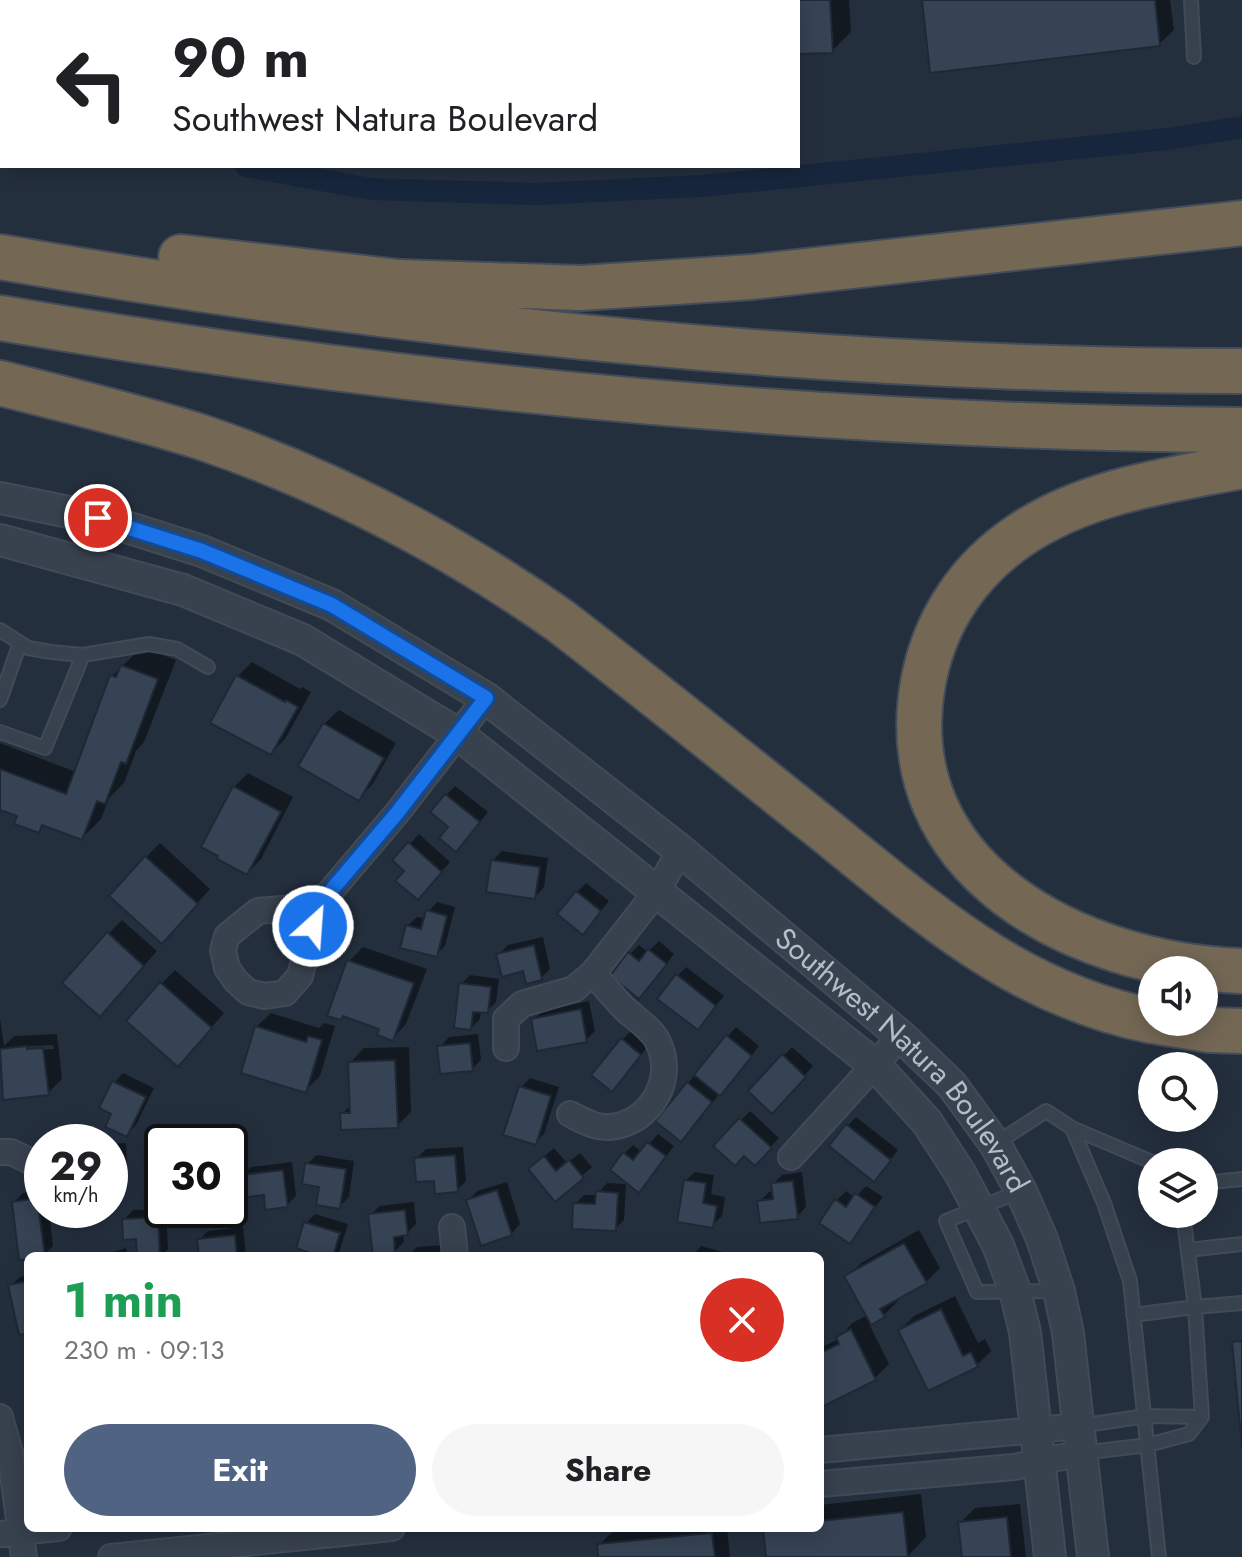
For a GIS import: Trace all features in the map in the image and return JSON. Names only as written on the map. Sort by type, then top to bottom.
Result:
[{"type":"highway","points":[[0,231],[339,277],[581,288],[752,277],[1242,223]]},
{"type":"highway","points":[[0,257],[324,308],[632,342],[925,363],[1242,371]]},
{"type":"highway","points":[[0,282],[207,316],[362,337],[630,366],[910,386],[1242,394]]},
{"type":"highway","points":[[0,318],[298,365],[631,402],[962,424],[1242,430]]},
{"type":"highway","points":[[0,343],[405,403],[628,426],[925,447],[1242,454]]},
{"type":"highway","points":[[0,383],[112,411],[202,438],[328,488],[413,530],[489,573],[559,620],[931,915],[988,956],[1068,996],[1138,1017]]},
{"type":"highway","points":[[1242,466],[1104,495],[1036,525],[999,551],[970,579],[945,615],[930,653],[921,692],[920,717],[922,757],[940,813],[974,866],[1012,899],[1058,927],[1111,949],[1182,966],[1242,971]]},
{"type":"highway","points":[[1218,1030],[1242,1031]]},
{"type":"street","name":"Southwest Natura Boulevard","points":[[0,500],[98,518],[202,551],[332,605],[486,698],[680,850],[901,1036],[952,1085],[995,1144],[1021,1191],[1042,1239],[1059,1291],[1068,1333],[1093,1557]]},
{"type":"street","name":"Southwest Natura Boulevard","points":[[0,540],[183,590],[303,640],[458,734],[876,1066],[927,1122],[980,1208],[1015,1291],[1025,1332],[1050,1557]]},
{"type":"street","points":[[318,906],[397,813],[486,698]]},
{"type":"street","points":[[506,1048],[506,1019],[522,1004],[574,989],[593,973],[658,890],[680,850]]},
{"type":"street","points":[[570,1114],[594,1126],[613,1127],[639,1117],[656,1101],[664,1078],[662,1054],[656,1038],[593,973]]},
{"type":"street","points":[[791,1157],[901,1036]]},
{"type":"street","points":[[0,1152],[11,1152],[24,1158]]},
{"type":"street","points":[[452,1227],[455,1252]]},
{"type":"street","points":[[0,1417],[10,1452],[10,1533],[24,1557]]},
{"type":"street","points":[[824,1450],[1037,1429],[1081,1439]]},
{"type":"street","points":[[824,1484],[1014,1467],[1041,1462],[1081,1439]]},
{"type":"street","points":[[908,1442],[911,1476]]},
{"type":"street","points":[[111,1557],[346,1532]]},
{"type":"lane","points":[[1191,0],[1194,57]]},
{"type":"lane","points":[[0,630],[28,648],[83,655],[149,644],[177,649],[208,667]]},
{"type":"lane","points":[[0,700],[20,643]]},
{"type":"lane","points":[[0,732],[45,748],[83,655]]},
{"type":"lane","points":[[995,1144],[1046,1111],[1072,1128],[1138,1156]]},
{"type":"lane","points":[[1072,1128],[1089,1165],[1130,1281],[1159,1557]]},
{"type":"lane","points":[[1218,1182],[1242,1179]]},
{"type":"lane","points":[[980,1208],[1021,1191]]},
{"type":"lane","points":[[1081,1439],[1148,1445],[1189,1434],[1202,1417],[1195,1307],[1185,1228]]},
{"type":"lane","points":[[1188,1250],[1242,1244]]},
{"type":"lane","points":[[1015,1291],[1059,1291]]},
{"type":"lane","points":[[1133,1315],[1242,1303]]},
{"type":"lane","points":[[1081,1439],[1146,1416],[1202,1417]]},
{"type":"building","points":[[800,0],[830,0],[833,53],[800,54]]},
{"type":"building","points":[[922,0],[1155,0],[1160,46],[930,73]]},
{"type":"building","points":[[121,665],[158,679],[126,764],[121,762],[105,804],[97,801],[82,840],[42,825],[39,833],[14,824],[17,816],[0,810],[0,769],[66,794],[110,675],[116,677]]},
{"type":"building","points":[[236,675],[298,707],[271,755],[210,723]]},
{"type":"building","points":[[323,723],[384,758],[359,801],[298,766]]},
{"type":"building","points":[[233,786],[281,812],[247,875],[201,847]]},
{"type":"building","points":[[445,794],[480,822],[456,852],[439,838],[448,827],[430,812]]},
{"type":"building","points":[[408,842],[442,872],[418,900],[395,881],[404,871],[392,860]]},
{"type":"building","points":[[145,856],[198,904],[162,944],[109,896]]},
{"type":"building","points":[[491,860],[540,867],[535,899],[486,892]]},
{"type":"building","points":[[576,891],[601,911],[583,935],[557,914]]},
{"type":"building","points":[[426,910],[447,916],[437,957],[400,948],[406,925],[421,929]]},
{"type":"building","points":[[107,932],[144,966],[100,1017],[62,983]]},
{"type":"building","points":[[534,945],[542,980],[526,984],[523,971],[502,977],[496,954]]},
{"type":"building","points":[[648,949],[667,964],[639,999],[610,976],[628,952],[639,961]]},
{"type":"building","points":[[347,960],[414,983],[393,1041],[377,1035],[379,1029],[343,1016],[341,1020],[327,1016]]},
{"type":"building","points":[[676,974],[716,1006],[698,1030],[657,999]]},
{"type":"building","points":[[160,982],[212,1028],[178,1067],[126,1021]]},
{"type":"building","points":[[459,983],[491,987],[488,1013],[473,1012],[471,1030],[454,1028]]},
{"type":"building","points":[[581,1009],[587,1042],[537,1051],[531,1019]]},
{"type":"building","points":[[255,1026],[306,1042],[308,1036],[322,1040],[306,1093],[241,1073]]},
{"type":"building","points":[[726,1035],[752,1056],[720,1096],[694,1075]]},
{"type":"building","points":[[621,1038],[641,1055],[612,1092],[591,1075]]},
{"type":"building","points":[[470,1043],[473,1071],[440,1074],[437,1046]]},
{"type":"building","points":[[27,1046],[27,1049],[43,1048],[49,1095],[3,1100],[0,1049]]},
{"type":"building","points":[[782,1054],[806,1077],[772,1114],[748,1091]]},
{"type":"building","points":[[395,1060],[398,1128],[341,1130],[340,1113],[350,1113],[348,1062]]},
{"type":"building","points":[[112,1081],[146,1097],[128,1135],[128,1124],[106,1124],[111,1114],[99,1108]]},
{"type":"building","points":[[687,1082],[712,1102],[681,1142],[655,1121]]},
{"type":"building","points":[[519,1086],[551,1096],[536,1145],[503,1135]]},
{"type":"building","points":[[739,1118],[772,1148],[755,1166],[744,1156],[735,1166],[713,1146]]},
{"type":"building","points":[[846,1124],[891,1160],[874,1182],[829,1146]]},
{"type":"building","points":[[647,1142],[666,1156],[639,1193],[610,1170],[623,1152],[633,1160]]},
{"type":"building","points":[[455,1155],[458,1192],[435,1194],[434,1181],[416,1182],[414,1158]]},
{"type":"building","points":[[544,1156],[556,1171],[569,1160],[584,1178],[555,1202],[528,1169]]},
{"type":"building","points":[[305,1163],[346,1169],[340,1209],[316,1205],[319,1187],[302,1184]]},
{"type":"building","points":[[283,1170],[288,1207],[265,1210],[264,1195],[248,1197],[248,1174]]},
{"type":"building","points":[[684,1180],[706,1183],[703,1203],[717,1206],[713,1228],[677,1222]]},
{"type":"building","points":[[793,1181],[798,1219],[760,1223],[757,1201],[773,1199],[771,1183]]},
{"type":"building","points":[[497,1190],[512,1235],[481,1246],[466,1200]]},
{"type":"building","points":[[596,1191],[618,1193],[616,1231],[572,1229],[573,1203],[595,1204]]},
{"type":"building","points":[[855,1193],[875,1207],[850,1244],[819,1223],[835,1199],[846,1207]]},
{"type":"building","points":[[24,1200],[24,1228],[41,1228],[44,1252],[24,1252],[24,1259],[19,1260],[12,1202]]},
{"type":"building","points":[[405,1210],[408,1235],[394,1237],[395,1252],[373,1252],[368,1214]]},
{"type":"building","points":[[144,1218],[144,1228],[159,1228],[160,1252],[137,1252],[136,1239],[123,1240],[122,1228],[128,1228],[128,1219]]},
{"type":"building","points":[[304,1222],[340,1233],[334,1252],[308,1252],[296,1248]]},
{"type":"building","points":[[235,1235],[237,1252],[199,1252],[197,1239]]},
{"type":"building","points":[[904,1243],[927,1283],[880,1309],[885,1317],[871,1325],[844,1276]]},
{"type":"building","points":[[24,1282],[24,1334],[19,1335],[8,1285]]},
{"type":"building","points":[[941,1309],[963,1356],[971,1352],[978,1367],[928,1391],[898,1330]]},
{"type":"building","points":[[851,1329],[876,1380],[824,1406],[824,1351],[839,1344],[836,1337]]},
{"type":"building","points":[[1242,1341],[1242,1448],[1232,1342]]},
{"type":"building","points":[[903,1512],[908,1557],[766,1557],[763,1532],[824,1532],[824,1521]]},
{"type":"building","points":[[1007,1517],[1011,1557],[962,1557],[958,1522]]},
{"type":"building","points":[[712,1533],[715,1557],[598,1557],[597,1544]]},
{"type":"waterway","points":[[257,168],[370,189],[536,194],[702,186],[1167,139],[1242,127]]},
{"type":"route","points":[[98,518],[202,551],[332,605],[486,698],[397,813],[318,906],[313,926]]}]
